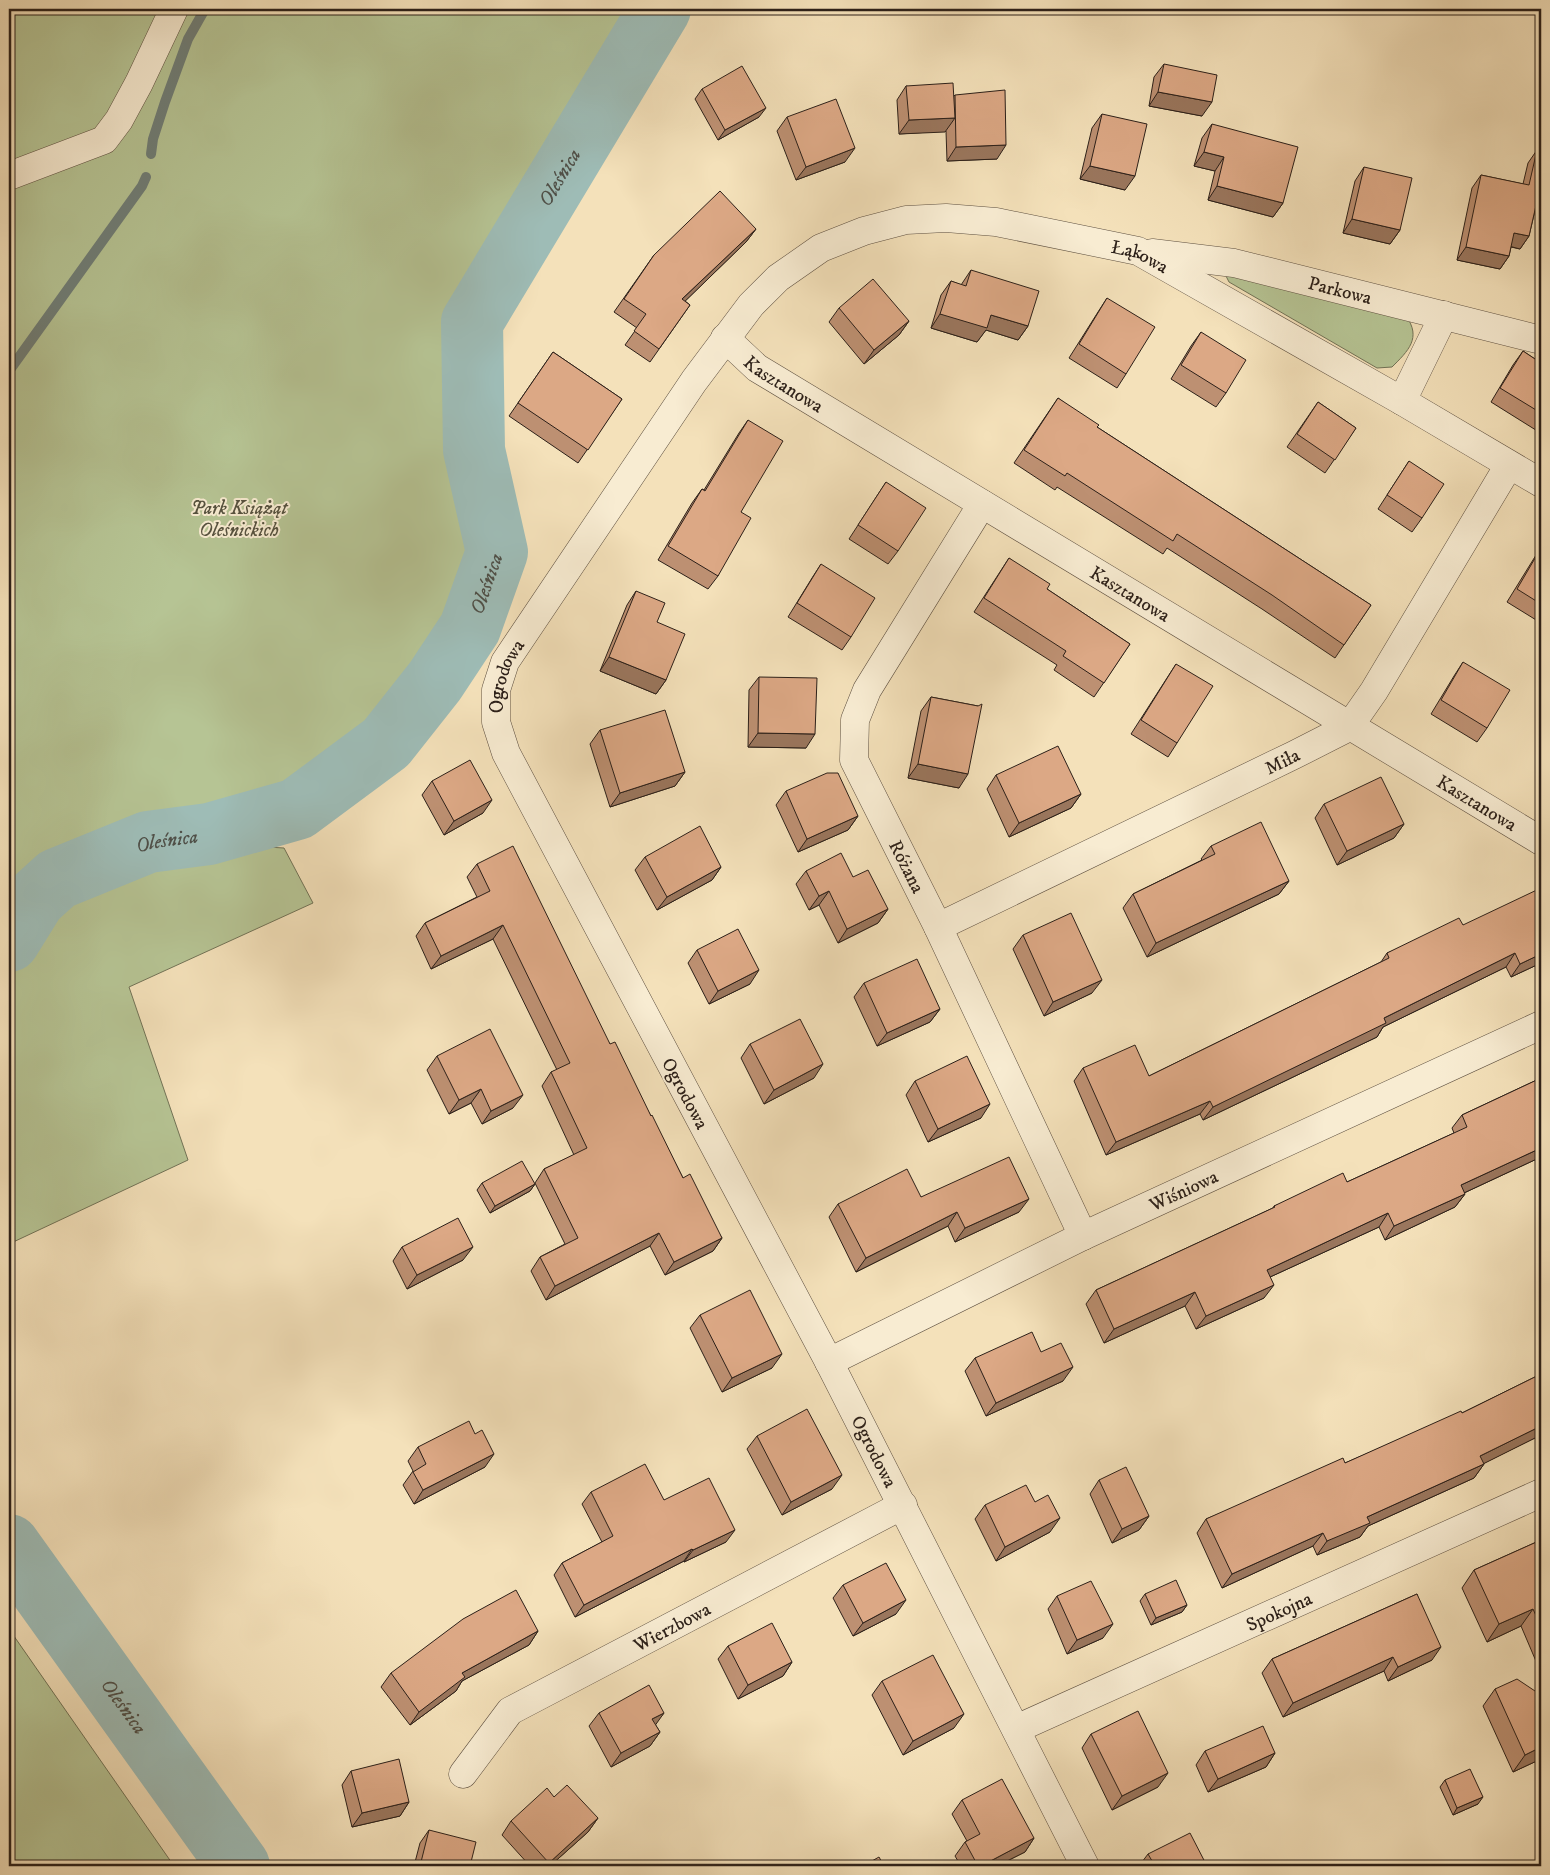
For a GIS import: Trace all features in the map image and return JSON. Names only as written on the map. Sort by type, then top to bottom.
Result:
[{"type":"street","points":[[9,176],[104,140],[119,120],[139,83],[174,9]]},
{"type":"street","name":"Łąkowa","points":[[725,338],[751,305],[778,278],[821,248],[864,231],[906,220],[946,218],[996,222],[1138,251],[1402,401],[1541,483]]},
{"type":"street","name":"Parkowa","points":[[1138,251],[1234,263],[1541,340]]},
{"type":"street","points":[[1402,401],[1444,315]]},
{"type":"street","name":"Kasztanowa","points":[[725,338],[757,368],[1541,842]]},
{"type":"street","name":"Ogrodowa","points":[[725,338],[505,662],[496,690],[496,722],[506,753],[829,1362],[1085,1866]]},
{"type":"street","name":"Miła","points":[[938,927],[1294,755],[1349,726],[1374,691],[1509,465]]},
{"type":"street","name":"Różana","points":[[982,504],[867,690],[855,720],[854,760],[938,927],[1083,1236]]},
{"type":"street","name":"Wiśniowa","points":[[829,1362],[1083,1236],[1541,1025]]},
{"type":"street","name":"Spokojna","points":[[1016,1729],[1541,1493]]},
{"type":"street","name":"Wierzbowa","points":[[463,1774],[510,1711],[902,1505]]},
{"type":"green space","name":"Park Książąt Oleśnickich","points":[[9,9],[642,9],[452,325],[475,564],[411,687],[339,765],[272,799],[163,830],[52,870],[9,899]]},
{"type":"green space","points":[[1230,274],[1406,316],[1413,331],[1411,344],[1408,350],[1392,367],[1377,368],[1229,282],[1226,276]]},
{"type":"green space","points":[[267,847],[284,848],[313,903],[129,987],[188,1160],[9,1244],[9,973],[20,952],[44,919],[67,899],[108,880],[170,860]]},
{"type":"green space","points":[[9,1629],[174,1866],[9,1866]]},
{"type":"building","points":[[1164,64],[1217,75],[1212,102],[1158,92]]},
{"type":"building","points":[[742,66],[766,108],[725,130],[702,89]]},
{"type":"building","points":[[953,83],[955,118],[909,120],[906,86]]},
{"type":"building","points":[[1005,90],[1006,145],[956,147],[955,95]]},
{"type":"building","points":[[836,99],[855,148],[806,167],[787,117]]},
{"type":"building","points":[[1102,114],[1147,124],[1135,176],[1090,166]]},
{"type":"building","points":[[1212,124],[1298,147],[1283,203],[1217,186],[1224,157],[1204,152]]},
{"type":"building","points":[[1537,150],[1541,151],[1541,188],[1529,236],[1514,233],[1509,256],[1466,247],[1481,175],[1529,185]]},
{"type":"building","points":[[1364,167],[1412,178],[1400,230],[1352,219]]},
{"type":"building","points":[[720,191],[756,229],[682,299],[690,305],[659,349],[634,331],[646,314],[624,299],[654,255]]},
{"type":"building","points":[[971,270],[1039,291],[1028,326],[991,315],[987,328],[940,314],[951,281],[966,286]]},
{"type":"building","points":[[873,279],[909,321],[874,350],[839,308]]},
{"type":"building","points":[[1107,298],[1155,327],[1126,374],[1079,344]]},
{"type":"building","points":[[1201,332],[1246,360],[1226,393],[1181,365]]},
{"type":"building","points":[[1523,351],[1541,363],[1541,413],[1500,388]]},
{"type":"building","points":[[553,352],[622,399],[588,450],[518,403]]},
{"type":"building","points":[[1058,398],[1099,425],[1097,427],[1371,605],[1344,645],[1272,595],[1177,534],[1173,541],[1067,473],[1065,476],[1024,450]]},
{"type":"building","points":[[1318,402],[1356,428],[1335,460],[1297,434]]},
{"type":"building","points":[[748,420],[783,441],[741,512],[751,518],[718,576],[668,546],[702,489],[705,491]]},
{"type":"building","points":[[1409,461],[1444,484],[1422,518],[1387,495]]},
{"type":"building","points":[[886,482],[926,508],[898,551],[858,525]]},
{"type":"building","points":[[1541,548],[1541,604],[1517,589]]},
{"type":"building","points":[[1009,558],[1050,584],[1047,589],[1130,644],[1104,683],[1063,656],[1066,651],[984,598]]},
{"type":"building","points":[[821,564],[875,598],[851,637],[797,603]]},
{"type":"building","points":[[636,591],[665,603],[657,622],[685,634],[666,680],[609,657]]},
{"type":"building","points":[[1463,662],[1510,690],[1487,728],[1441,700]]},
{"type":"building","points":[[1176,664],[1213,686],[1177,743],[1141,720]]},
{"type":"building","points":[[759,677],[817,678],[815,734],[758,733]]},
{"type":"building","points":[[931,697],[978,706],[982,704],[968,774],[918,764]]},
{"type":"building","points":[[665,710],[685,772],[620,793],[600,730]]},
{"type":"building","points":[[1058,746],[1081,794],[1019,823],[996,775]]},
{"type":"building","points":[[470,760],[492,800],[454,821],[432,781]]},
{"type":"building","points":[[827,773],[838,773],[858,816],[807,839],[786,791]]},
{"type":"building","points":[[1381,777],[1404,824],[1347,851],[1324,804]]},
{"type":"building","points":[[1261,822],[1289,881],[1156,943],[1133,894],[1215,854],[1211,846]]},
{"type":"building","points":[[700,826],[721,867],[667,897],[645,857]]},
{"type":"building","points":[[513,846],[610,1044],[615,1042],[683,1178],[690,1174],[722,1238],[674,1262],[659,1233],[555,1286],[540,1257],[578,1238],[544,1169],[587,1148],[551,1072],[570,1063],[503,925],[441,956],[425,923],[490,891],[477,864]]},
{"type":"building","points":[[841,853],[853,877],[868,870],[888,909],[847,929],[829,891],[819,896],[806,871]]},
{"type":"building","points":[[1541,888],[1541,954],[1520,964],[1515,953],[1384,1018],[1386,1023],[1213,1107],[1210,1101],[1116,1142],[1083,1068],[1135,1045],[1149,1076],[1389,958],[1387,953],[1459,918],[1463,925]]},
{"type":"building","points":[[1071,913],[1102,980],[1053,1002],[1023,935]]},
{"type":"building","points":[[738,929],[759,970],[718,991],[697,950]]},
{"type":"building","points":[[917,959],[940,1009],[887,1033],[864,983]]},
{"type":"building","points":[[800,1019],[823,1064],[774,1090],[750,1044]]},
{"type":"building","points":[[490,1029],[523,1095],[491,1111],[481,1089],[459,1100],[437,1056]]},
{"type":"building","points":[[967,1056],[990,1104],[938,1129],[915,1081]]},
{"type":"building","points":[[1541,1078],[1541,1148],[1461,1185],[1465,1194],[1394,1226],[1388,1213],[1267,1270],[1274,1285],[1206,1316],[1195,1292],[1114,1329],[1096,1290],[1275,1207],[1343,1173],[1347,1182],[1467,1127],[1462,1115]]},
{"type":"building","points":[[1009,1157],[1029,1199],[965,1228],[957,1212],[866,1258],[838,1204],[907,1169],[921,1197]]},
{"type":"building","points":[[522,1161],[535,1184],[495,1206],[482,1183]]},
{"type":"building","points":[[458,1218],[473,1247],[417,1275],[402,1247]]},
{"type":"building","points":[[750,1290],[782,1354],[732,1378],[700,1315]]},
{"type":"building","points":[[1032,1332],[1041,1352],[1061,1343],[1073,1367],[996,1403],[975,1358]]},
{"type":"building","points":[[1541,1374],[1541,1426],[1480,1456],[1484,1464],[1367,1517],[1370,1523],[1327,1541],[1323,1533],[1232,1574],[1206,1519],[1343,1458],[1345,1463],[1461,1411],[1462,1413]]},
{"type":"building","points":[[807,1409],[842,1475],[791,1502],[757,1436]]},
{"type":"building","points":[[469,1421],[475,1434],[482,1430],[494,1454],[423,1490],[413,1472],[426,1464],[418,1447]]},
{"type":"building","points":[[645,1464],[664,1500],[709,1478],[735,1530],[692,1549],[584,1605],[562,1563],[613,1536],[591,1492]]},
{"type":"building","points":[[1126,1467],[1149,1516],[1122,1529],[1099,1480]]},
{"type":"building","points":[[1026,1485],[1035,1502],[1048,1495],[1060,1518],[1005,1547],[985,1505]]},
{"type":"building","points":[[1541,1540],[1541,1627],[1533,1609],[1499,1624],[1474,1570]]},
{"type":"building","points":[[886,1563],[906,1600],[863,1623],[843,1585]]},
{"type":"building","points":[[1176,1580],[1187,1605],[1156,1618],[1145,1594]]},
{"type":"building","points":[[1091,1581],[1113,1624],[1077,1640],[1057,1596]]},
{"type":"building","points":[[516,1590],[538,1631],[462,1673],[465,1677],[419,1712],[391,1673],[463,1619]]},
{"type":"building","points":[[1417,1594],[1441,1647],[1398,1667],[1393,1657],[1293,1703],[1272,1659]]},
{"type":"building","points":[[772,1623],[792,1662],[748,1685],[728,1646]]},
{"type":"building","points":[[933,1655],[964,1714],[913,1741],[882,1681]]},
{"type":"building","points":[[1517,1679],[1541,1695],[1541,1747],[1525,1755],[1495,1689]]},
{"type":"building","points":[[649,1685],[664,1713],[652,1719],[660,1732],[621,1753],[599,1713]]},
{"type":"building","points":[[1138,1711],[1168,1773],[1122,1796],[1091,1734]]},
{"type":"building","points":[[1263,1726],[1275,1753],[1218,1779],[1205,1751]]},
{"type":"building","points":[[399,1759],[409,1802],[362,1813],[351,1771]]},
{"type":"building","points":[[1470,1769],[1483,1797],[1457,1808],[1445,1780]]},
{"type":"building","points":[[1002,1779],[1034,1838],[978,1866],[965,1842],[980,1834],[962,1800]]},
{"type":"building","points":[[567,1785],[598,1818],[549,1863],[511,1821],[547,1788],[554,1797]]},
{"type":"building","points":[[429,1830],[476,1842],[470,1866],[420,1866]]},
{"type":"building","points":[[1190,1833],[1207,1866],[1155,1866],[1148,1854]]},
{"type":"building","points":[[879,1857],[884,1866],[863,1866]]},
{"type":"waterway","points":[[151,154],[153,139],[188,39],[205,9]]},
{"type":"waterway","name":"Oleśnica","points":[[9,941],[35,899],[57,879],[148,842],[209,834],[297,809],[386,743],[435,681],[470,628],[497,552],[474,450],[472,322],[660,9]]},
{"type":"waterway","points":[[9,371],[142,186],[146,177]]},
{"type":"waterway","name":"Oleśnica","points":[[9,1545],[239,1866]]}]
